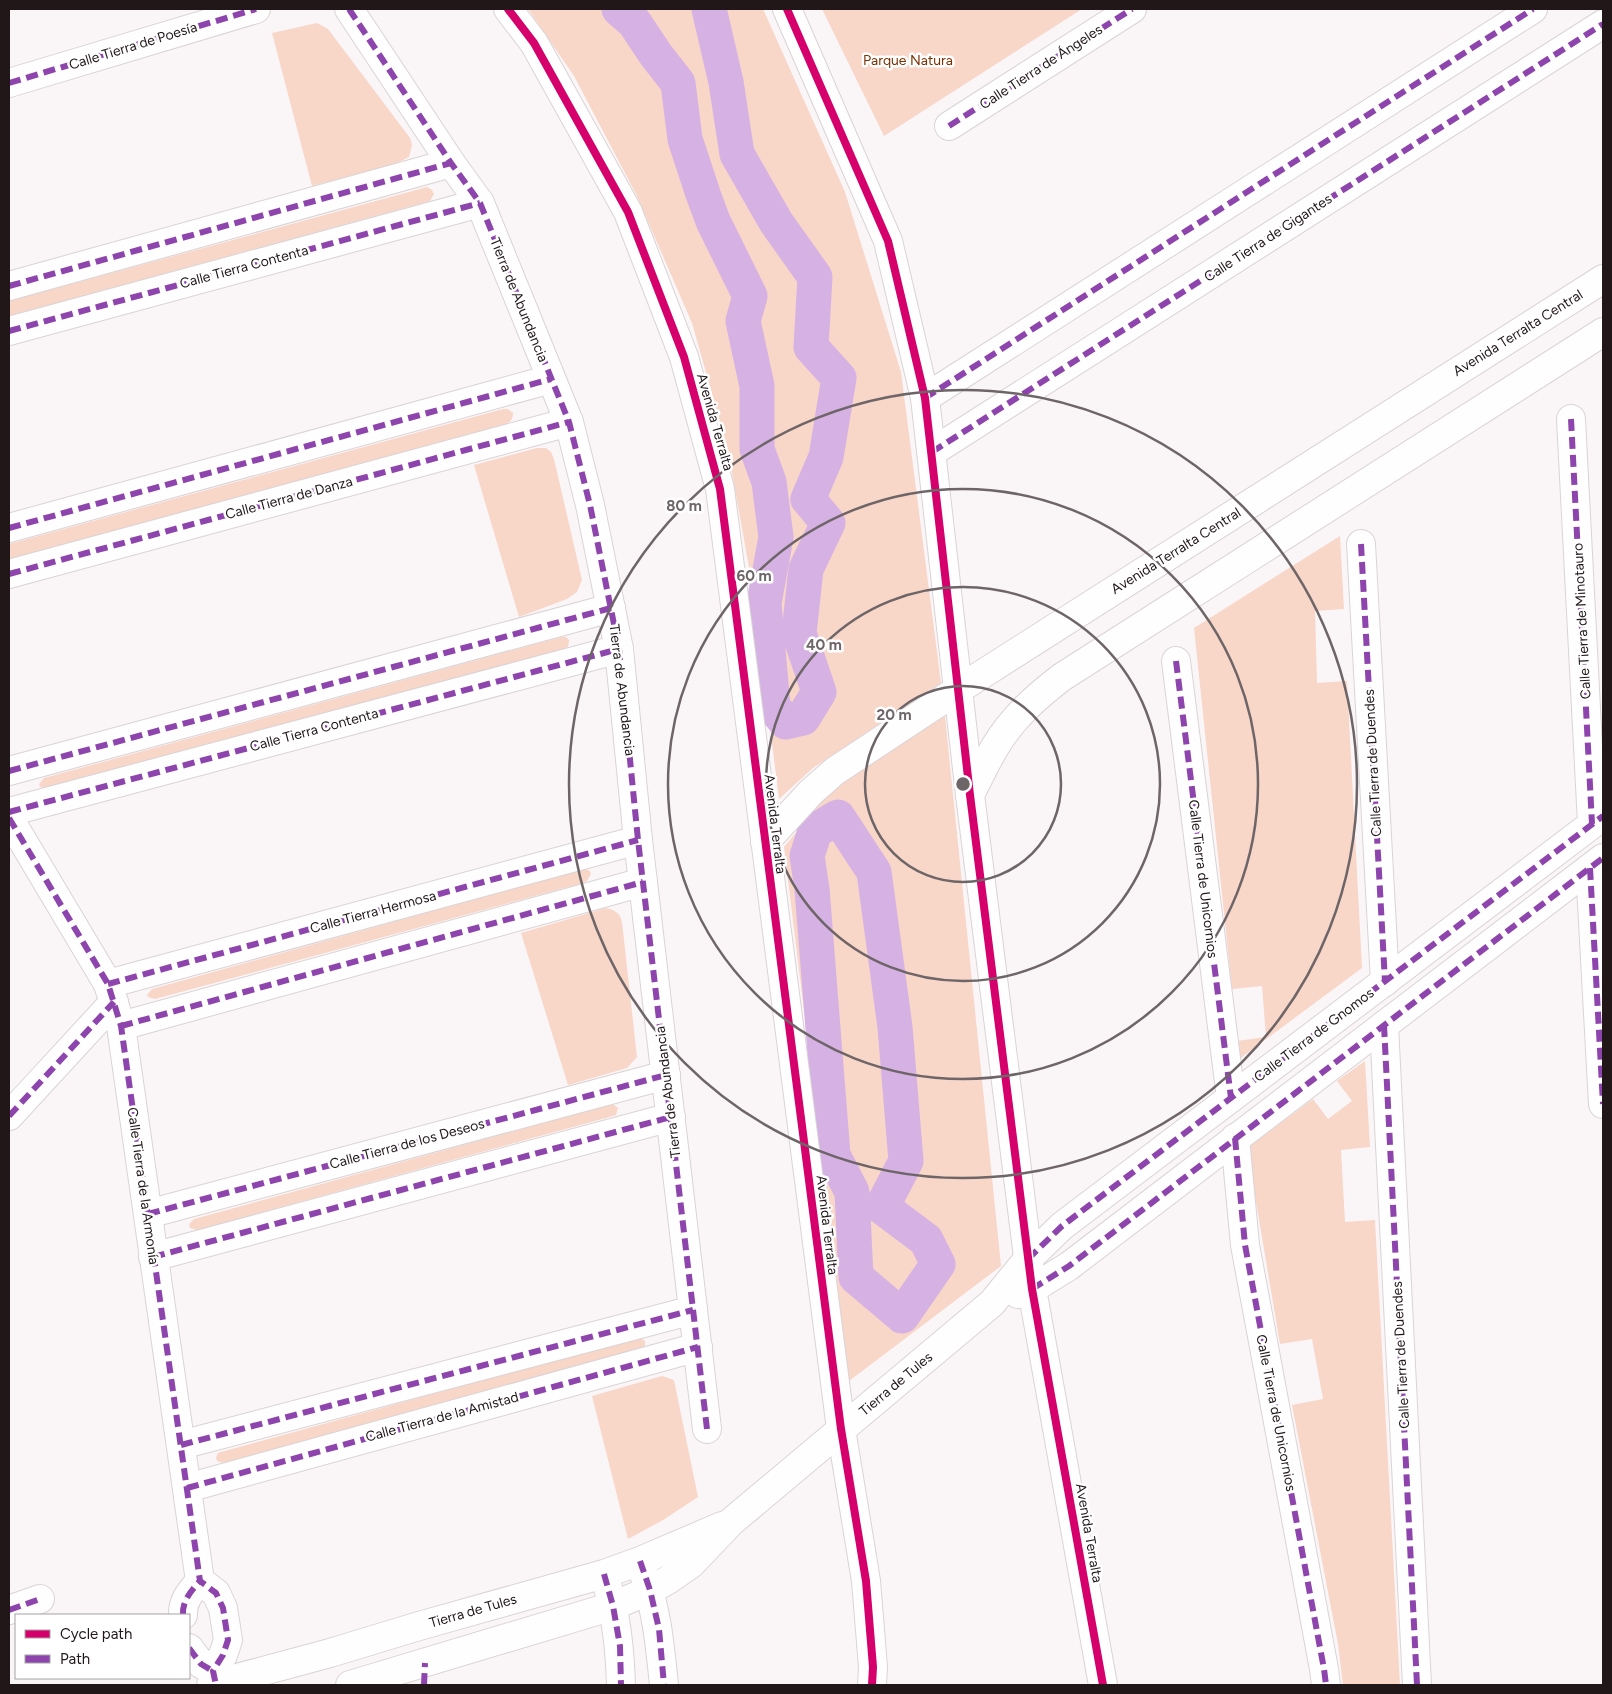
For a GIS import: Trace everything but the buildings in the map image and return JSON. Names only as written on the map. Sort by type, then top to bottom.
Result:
[{"type":"street","name":"Calle Tierra de Poesía","points":[[9,83],[256,9]]},
{"type":"street","name":"Tierra de Abundancia","points":[[349,9],[451,164],[480,203],[569,422],[590,505],[619,649],[638,840],[707,1429]]},
{"type":"street","name":"Avenida Terralta","points":[[508,9],[534,43],[628,212],[684,358],[720,489],[841,1429],[866,1581],[873,1668],[872,1685]]},
{"type":"street","name":"Avenida Terralta","points":[[787,9],[888,241],[925,398],[970,796],[1032,1289],[1103,1685]]},
{"type":"street","name":"Calle Tierra de Ángeles","points":[[949,126],[1132,9]]},
{"type":"street","points":[[925,398],[1532,9]]},
{"type":"street","name":"Calle Tierra de Gigantes","points":[[932,452],[1603,24]]},
{"type":"street","points":[[9,286],[451,164]]},
{"type":"street","name":"Calle Tierra Contenta","points":[[9,331],[480,203]]},
{"type":"street","name":"Avenida Terralta Central","points":[[765,842],[811,792],[835,771],[1603,279]]},
{"type":"street","points":[[970,796],[995,746],[1014,720],[1038,695],[1062,677],[1603,332]]},
{"type":"street","points":[[9,528],[551,379]]},
{"type":"street","name":"Calle Tierra de Minotauro","points":[[1571,419],[1598,820]]},
{"type":"street","name":"Calle Tierra de Danza","points":[[9,574],[569,422]]},
{"type":"street","name":"Calle Tierra de Duendes","points":[[1361,544],[1385,982]]},
{"type":"street","points":[[9,770],[611,608]]},
{"type":"street","name":"Calle Tierra Contenta","points":[[9,812],[619,649]]},
{"type":"street","name":"Calle Tierra de Unicornios","points":[[1176,661],[1231,1098]]},
{"type":"street","name":"Calle Tierra de la Armonía","points":[[9,818],[114,1004],[148,1214],[200,1581]]},
{"type":"street","name":"Calle Tierra de Gnomos","points":[[1028,1259],[1062,1226],[1598,820]]},
{"type":"street","name":"Calle Tierra Hermosa","points":[[114,1004],[638,840]]},
{"type":"street","points":[[1032,1289],[1069,1266],[1597,863]]},
{"type":"street","points":[[1597,863],[1603,1104]]},
{"type":"street","points":[[9,1116],[114,1004],[643,882]]},
{"type":"street","name":"Calle Tierra de Duendes","points":[[1384,1025],[1417,1685]]},
{"type":"street","name":"Calle Tierra de los Deseos","points":[[148,1214],[666,1074]]},
{"type":"street","points":[[153,1257],[671,1117]]},
{"type":"street","name":"Calle Tierra de Unicornios","points":[[1235,1138],[1244,1245],[1326,1685]]},
{"type":"street","name":"Tierra de Tules","points":[[350,1685],[424,1674],[613,1606],[668,1580],[692,1564],[731,1522],[992,1303],[1028,1259]]},
{"type":"street","name":"Tierra de Tules","points":[[992,1303],[1032,1289]]},
{"type":"street","points":[[181,1446],[693,1310]]},
{"type":"street","name":"Calle Tierra de la Amistad","points":[[187,1488],[698,1347]]},
{"type":"street","name":"Tierra de Tules","points":[[214,1681],[330,1653],[604,1574],[640,1561],[731,1522]]},
{"type":"street","points":[[640,1561],[650,1590],[659,1629],[664,1685]]},
{"type":"street","points":[[604,1574],[613,1606],[620,1646],[621,1685]]},
{"type":"street","points":[[183,1614],[187,1596],[200,1581],[216,1593],[223,1608],[228,1640],[214,1681]]},
{"type":"street","points":[[9,1610],[40,1599]]},
{"type":"street","points":[[190,1649],[214,1681]]},
{"type":"green space","points":[[528,9],[763,9],[845,192],[901,372],[941,683],[813,768],[779,799],[753,590],[728,450],[692,323],[636,194],[574,76]]},
{"type":"green space","name":"Parque Natura","points":[[822,9],[1082,9],[884,136]]},
{"type":"green space","points":[[317,23],[328,29],[410,138],[412,145],[409,157],[395,164],[312,186],[272,33]]},
{"type":"green space","points":[[427,187],[434,194],[430,201],[9,316],[9,301]]},
{"type":"green space","points":[[508,409],[513,413],[511,421],[504,425],[9,560],[9,544]]},
{"type":"green space","points":[[537,448],[546,448],[551,452],[554,459],[582,580],[577,592],[567,599],[519,617],[474,465]]},
{"type":"green space","points":[[1340,536],[1344,609],[1315,611],[1317,683],[1347,681],[1362,968],[1238,1060],[1237,1041],[1266,1037],[1262,986],[1232,989],[1194,628]]},
{"type":"green space","points":[[566,637],[569,640],[569,644],[565,649],[46,788],[40,787],[39,784],[44,778]]},
{"type":"green space","points":[[945,716],[1001,1266],[849,1381],[784,847],[833,788]]},
{"type":"green space","points":[[584,869],[589,870],[591,874],[587,881],[583,883],[155,999],[147,995],[152,989]]},
{"type":"green space","points":[[606,908],[617,912],[622,922],[637,1057],[627,1068],[568,1085],[521,933]]},
{"type":"green space","points":[[1365,1061],[1370,1147],[1341,1150],[1345,1222],[1375,1220],[1400,1685],[1343,1685],[1338,1644],[1292,1405],[1323,1399],[1312,1339],[1280,1344],[1247,1148],[1313,1099],[1328,1119],[1352,1101],[1337,1081]]},
{"type":"green space","points":[[613,1104],[618,1108],[616,1115],[613,1116],[197,1230],[190,1228],[189,1224],[194,1219]]},
{"type":"green space","points":[[640,1337],[645,1341],[645,1346],[640,1350],[223,1463],[217,1461],[216,1457],[221,1452]]},
{"type":"green space","points":[[662,1376],[674,1380],[698,1497],[663,1520],[628,1539],[592,1396]]},
{"type":"waterway","points":[[619,9],[634,22],[678,83],[685,139],[703,194],[713,221],[750,296],[743,321],[757,386],[757,449],[769,482],[776,537],[764,603],[773,707],[786,722],[803,718],[819,692],[799,633],[806,569],[828,523],[808,499],[826,457],[839,378],[811,347],[815,277],[776,222],[737,154],[726,82],[709,9]]},
{"type":"waterway","points":[[838,817],[874,872],[895,1027],[906,1161],[882,1207],[926,1240],[938,1264],[902,1316],[856,1277],[852,1192],[833,1155],[812,889],[807,856],[815,831],[838,817]]},
{"type":"marked path","points":[[9,83],[256,9]]},
{"type":"marked path","points":[[349,9],[451,163],[480,203],[569,422],[590,505],[619,649],[638,840],[707,1429]]},
{"type":"marked path","points":[[949,126],[1132,9]]},
{"type":"marked path","points":[[925,398],[1533,9]]},
{"type":"marked path","points":[[932,452],[1603,24]]},
{"type":"marked path","points":[[9,286],[451,163]]},
{"type":"marked path","points":[[9,331],[480,203]]},
{"type":"marked path","points":[[9,528],[551,379]]},
{"type":"marked path","points":[[1571,419],[1592,824]]},
{"type":"marked path","points":[[9,574],[569,422]]},
{"type":"marked path","points":[[1361,544],[1385,982]]},
{"type":"marked path","points":[[9,771],[611,608]]},
{"type":"marked path","points":[[9,812],[619,649]]},
{"type":"marked path","points":[[1176,661],[1231,1098]]},
{"type":"marked path","points":[[1028,1259],[1062,1226],[1603,816]]},
{"type":"marked path","points":[[9,818],[108,984],[121,1026],[200,1581],[216,1593],[223,1608],[228,1640],[223,1655],[213,1671],[216,1685]]},
{"type":"marked path","points":[[108,984],[638,840]]},
{"type":"marked path","points":[[1032,1289],[1069,1266],[1603,858]]},
{"type":"marked path","points":[[1590,868],[1603,1104]]},
{"type":"marked path","points":[[121,1026],[643,882]]},
{"type":"marked path","points":[[9,1116],[114,1002]]},
{"type":"marked path","points":[[1384,1025],[1417,1685]]},
{"type":"marked path","points":[[148,1214],[666,1075]]},
{"type":"marked path","points":[[153,1257],[671,1117]]},
{"type":"marked path","points":[[1235,1138],[1245,1245],[1326,1685]]},
{"type":"marked path","points":[[181,1445],[693,1310]]},
{"type":"marked path","points":[[187,1488],[698,1347]]},
{"type":"marked path","points":[[640,1561],[650,1590],[659,1629],[664,1685]]},
{"type":"marked path","points":[[604,1574],[613,1606],[620,1646],[621,1685]]},
{"type":"marked path","points":[[183,1614],[184,1605],[190,1592],[200,1581]]},
{"type":"marked path","points":[[9,1610],[40,1599]]},
{"type":"marked path","points":[[190,1649],[201,1664],[213,1671]]},
{"type":"marked path","points":[[424,1685],[425,1663]]},
{"type":"cycle path","points":[[508,9],[534,43],[628,212],[684,357],[720,489],[841,1429],[866,1581],[873,1667],[872,1685]]},
{"type":"cycle path","points":[[787,9],[888,241],[925,398],[970,795],[1032,1289],[1103,1685]]}]
